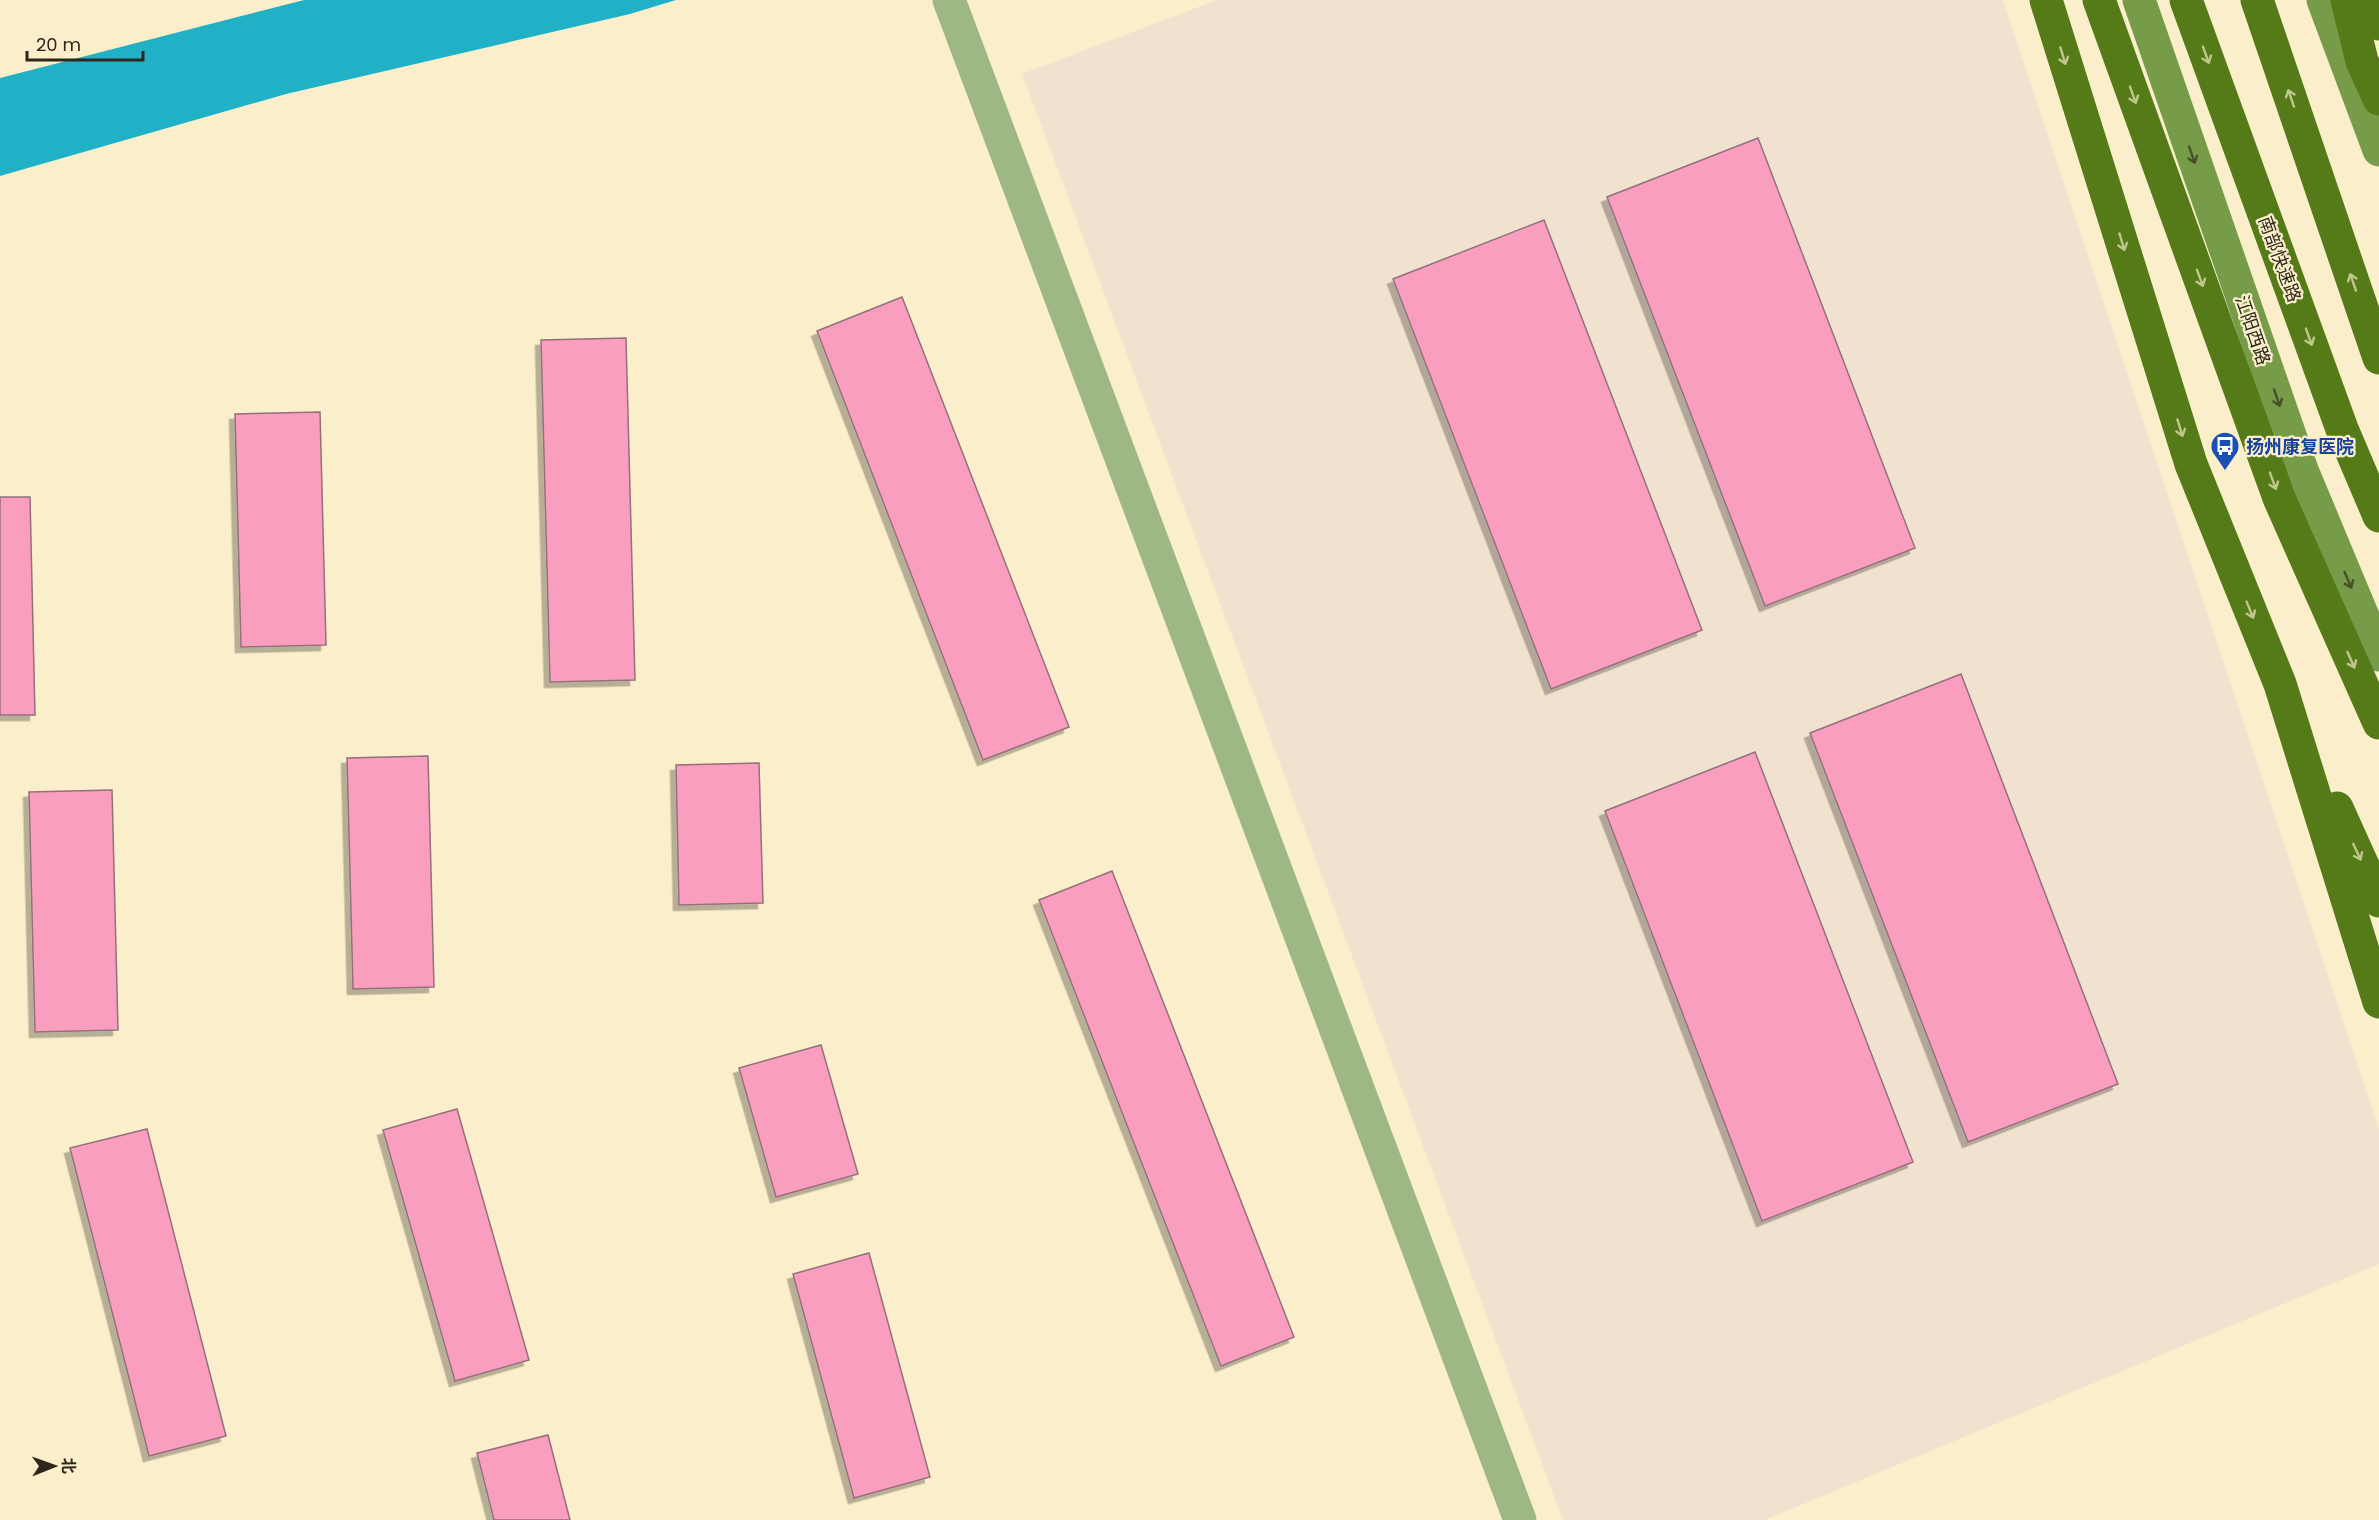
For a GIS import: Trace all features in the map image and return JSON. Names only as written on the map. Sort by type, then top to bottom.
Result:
[{"type":"highway","points":[[2046,0],[2192,464],[2280,684],[2379,901]]},
{"type":"highway","points":[[2099,0],[2279,498],[2379,723]]},
{"type":"highway","name":"南部快速路","points":[[2186,0],[2342,429],[2379,516]]},
{"type":"highway","points":[[2258,0],[2379,358]]},
{"type":"highway","points":[[2347,0],[2362,61],[2379,99]]},
{"type":"highway","points":[[2369,0],[2379,24]]},
{"type":"highway","points":[[2280,684],[2379,1002]]},
{"type":"main road","name":"江阳西路","points":[[2139,0],[2301,470],[2379,655]]},
{"type":"main road","points":[[2323,0],[2379,150]]},
{"type":"street","points":[[949,0],[1520,1520]]},
{"type":"shaded area","points":[[1217,0],[2003,0],[2379,1129],[2379,1264],[1765,1520],[1563,1520],[1022,74]]},
{"type":"water","points":[[304,0],[676,0],[630,14],[286,94],[0,176],[0,78]]},
{"type":"building","points":[[1758,138],[1915,548],[1765,606],[1607,197]]},
{"type":"building","points":[[1544,220],[1702,630],[1551,689],[1393,279]]},
{"type":"building","points":[[902,297],[1069,727],[983,760],[817,331]]},
{"type":"building","points":[[626,338],[635,680],[550,682],[541,340]]},
{"type":"building","points":[[320,412],[326,645],[241,647],[235,414]]},
{"type":"building","points":[[0,497],[30,497],[35,715],[0,715]]},
{"type":"building","points":[[1961,674],[2118,1084],[1968,1142],[1810,733]]},
{"type":"building","points":[[1755,752],[1913,1162],[1762,1221],[1605,811]]},
{"type":"building","points":[[428,756],[434,987],[353,989],[347,758]]},
{"type":"building","points":[[759,763],[763,903],[679,905],[676,765]]},
{"type":"building","points":[[112,790],[118,1030],[35,1032],[29,792]]},
{"type":"building","points":[[1112,871],[1294,1337],[1221,1366],[1039,900]]},
{"type":"building","points":[[821,1045],[858,1174],[776,1197],[739,1068]]},
{"type":"building","points":[[457,1109],[529,1360],[455,1381],[383,1130]]},
{"type":"building","points":[[147,1129],[226,1436],[149,1456],[70,1148]]},
{"type":"building","points":[[869,1253],[930,1477],[854,1498],[793,1274]]},
{"type":"building","points":[[548,1435],[570,1520],[494,1520],[477,1453]]},
{"type":"place","name":"扬州康复医院","points":[[2225,472]]}]
